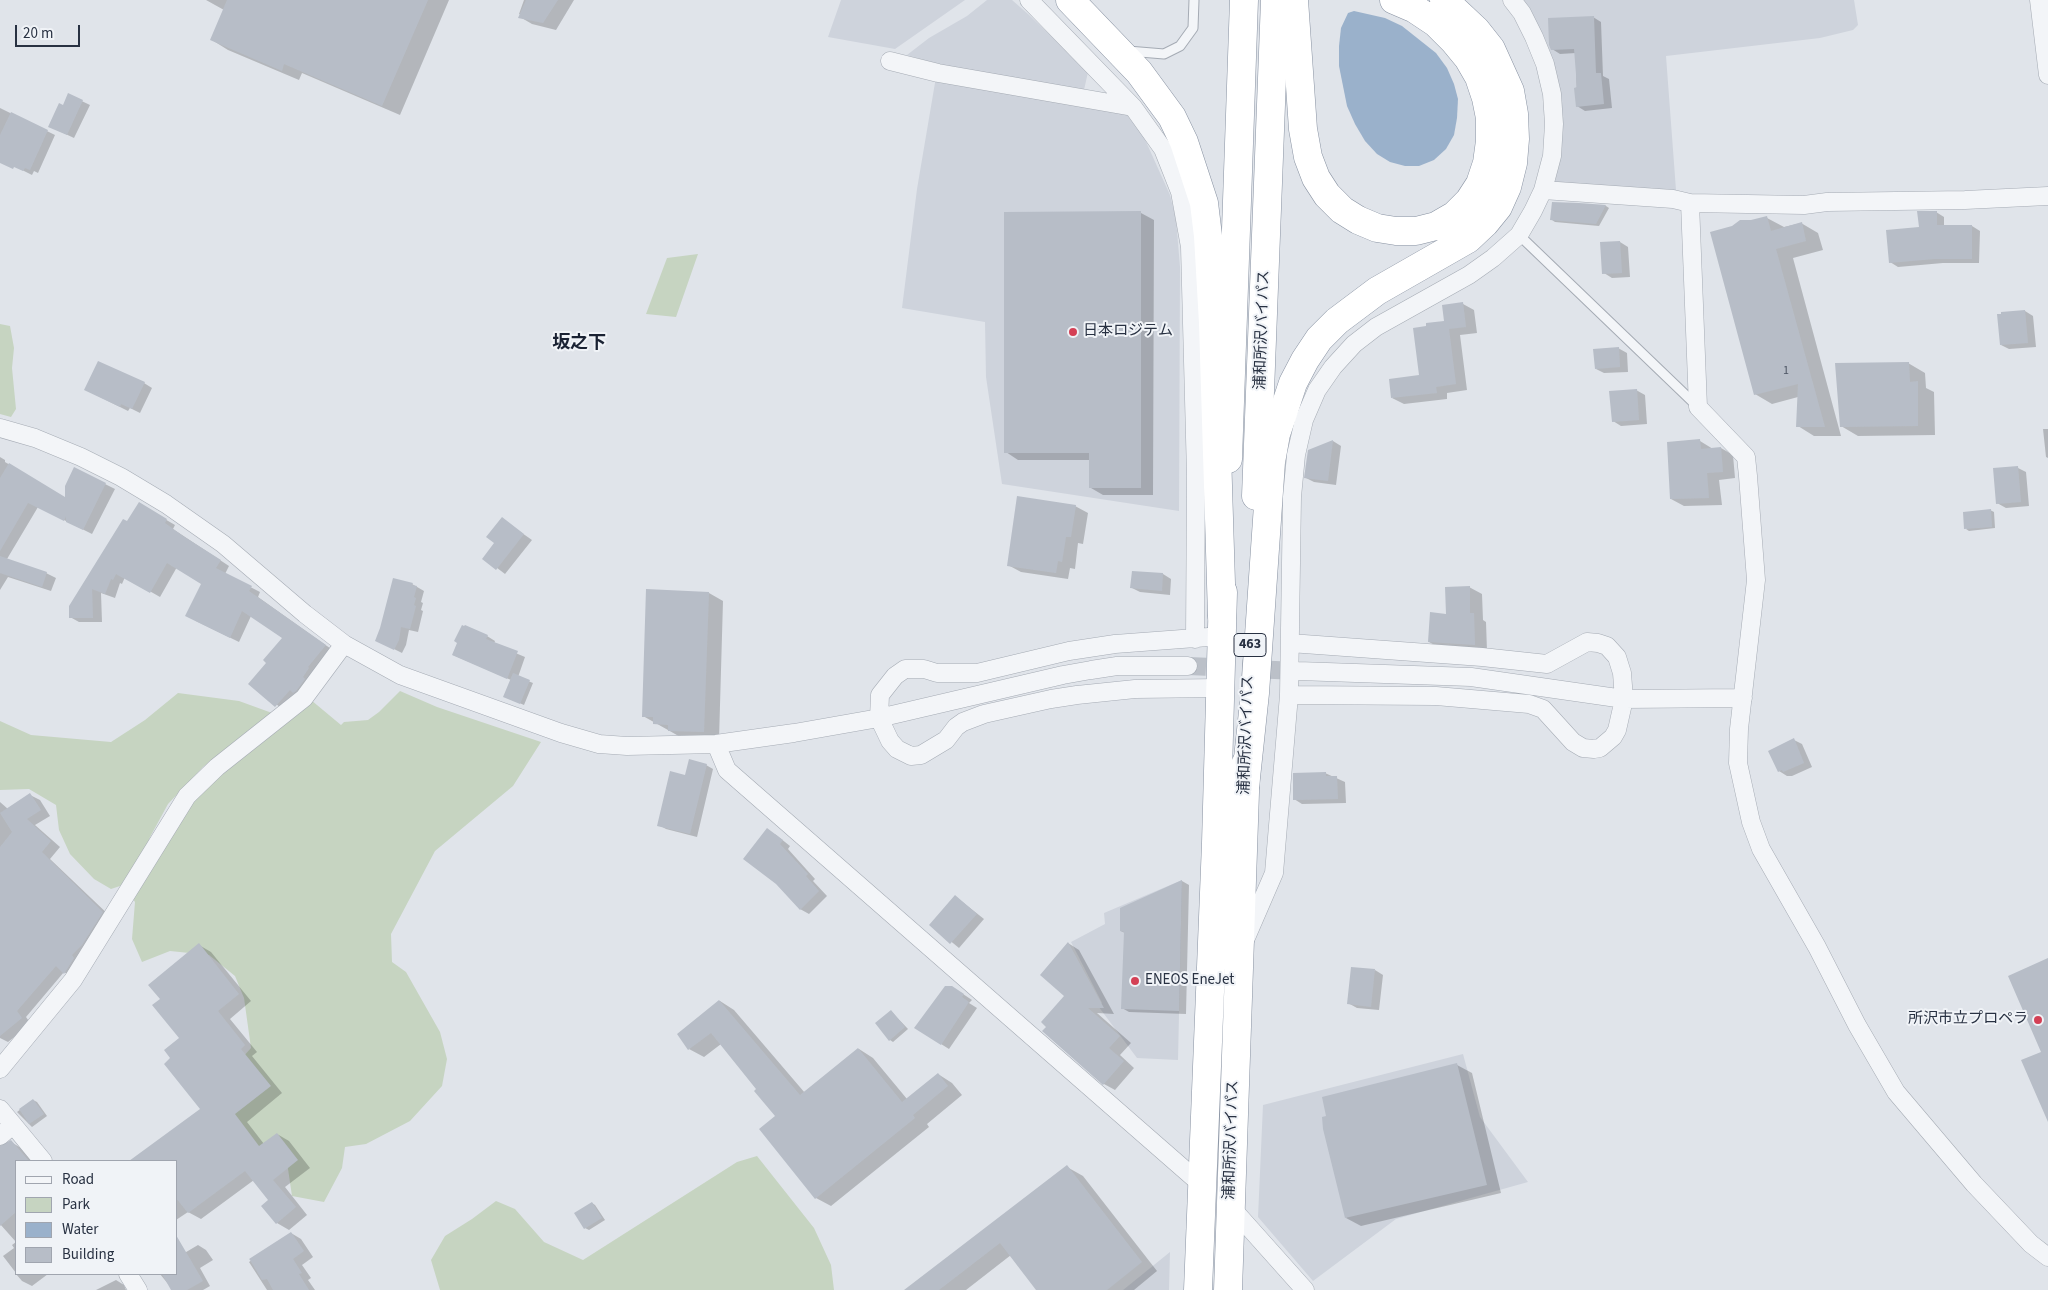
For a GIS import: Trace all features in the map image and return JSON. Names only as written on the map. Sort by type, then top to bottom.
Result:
[{"type":"highway","points":[[1070,0],[1139,72],[1172,117],[1192,164],[1204,203],[1208,236],[1212,315],[1222,626]]},
{"type":"highway","name":"浦和所沢バイパス","points":[[1198,1290],[1244,0]]},
{"type":"highway","name":"浦和所沢バイパス","points":[[1228,1290],[1238,957],[1275,0]]},
{"type":"highway","points":[[1294,0],[1303,129],[1308,157],[1316,178],[1327,195],[1342,210],[1358,220],[1387,229],[1416,231],[1436,226],[1455,215],[1469,201],[1480,184],[1487,163],[1490,141],[1490,118],[1479,77],[1468,58],[1454,40],[1436,24],[1415,10],[1394,0]]},
{"type":"highway","points":[[1245,787],[1255,693],[1265,523],[1271,462],[1276,434],[1293,383],[1319,339],[1343,316],[1377,291],[1468,239],[1485,224],[1498,207],[1509,179],[1513,163],[1515,139],[1514,114],[1510,92],[1491,49],[1476,30],[1444,0]]},
{"type":"street","points":[[1029,0],[1133,107],[1163,149],[1180,192],[1190,247],[1196,475],[1195,640]]},
{"type":"street","points":[[1238,957],[1274,873],[1289,695],[1292,497],[1296,455],[1304,420],[1317,390],[1333,367],[1354,344],[1376,327],[1469,275],[1494,258],[1519,235],[1543,190],[1552,156],[1554,124],[1552,94],[1545,64],[1534,37],[1522,13],[1512,0]]},
{"type":"street","points":[[2038,0],[2044,20],[2048,75]]},
{"type":"street","points":[[890,61],[938,73],[1133,107]]},
{"type":"street","points":[[1543,190],[1673,199],[1690,204],[1804,205],[1827,202],[1965,200],[2048,196]]},
{"type":"street","points":[[1690,204],[1698,407],[1746,457],[1756,580],[1739,729],[1738,763],[1750,822],[1761,849],[1817,947],[1857,1025],[1896,1092],[1974,1184],[2031,1244],[2048,1257]]},
{"type":"street","points":[[0,428],[35,438],[88,460],[166,504],[223,544],[305,614],[344,644],[400,675],[579,739],[627,746],[716,744],[879,718],[1092,670],[1118,666],[1188,666]]},
{"type":"street","points":[[1220,688],[1135,689],[1076,694],[984,714],[964,722],[941,744],[920,756],[911,756],[897,749],[890,741],[879,718],[880,695],[895,676],[905,669],[977,674],[1069,651],[1115,644],[1195,640],[1222,626]]},
{"type":"street","points":[[1289,695],[1436,696],[1530,704],[1544,709],[1573,742],[1583,748],[1594,749],[1600,748],[1613,737],[1617,730],[1624,699],[1622,673],[1617,657],[1607,646],[1598,643],[1587,642],[1547,664],[1482,657],[1290,643]]},
{"type":"street","points":[[0,1069],[73,980],[187,796],[217,767],[304,698],[344,644]]},
{"type":"street","points":[[1298,671],[1471,678],[1624,699],[1743,698]]},
{"type":"street","points":[[716,744],[727,770],[1202,1185]]},
{"type":"street","points":[[0,1109],[6,1131],[42,1160]]},
{"type":"street","points":[[1230,1206],[1306,1290]]},
{"type":"street","points":[[129,1275],[138,1290]]},
{"type":"lane","points":[[1120,51],[1164,54],[1180,46],[1193,28],[1194,0]]},
{"type":"lane","points":[[1519,235],[1698,407]]},
{"type":"shaded area","points":[[841,0],[965,0],[895,49],[828,37]]},
{"type":"shaded area","points":[[987,0],[1012,0],[1028,14],[1088,72],[1084,90],[954,69],[907,55],[929,38],[967,16]]},
{"type":"shaded area","points":[[1523,0],[1854,0],[1858,25],[1853,30],[1820,38],[1666,56],[1676,190],[1555,183],[1560,153],[1533,15]]},
{"type":"shaded area","points":[[936,77],[1123,110],[1143,135],[1170,195],[1176,219],[1180,267],[1179,511],[1002,484],[986,377],[985,322],[902,308],[917,189]]},
{"type":"shaded area","name":"ENEOS EneJet","points":[[1182,880],[1178,1060],[1137,1058],[1098,1006],[1102,1003],[1071,942],[1105,924],[1104,913]]},
{"type":"shaded area","points":[[1463,1054],[1480,1117],[1528,1182],[1396,1219],[1313,1281],[1258,1217],[1263,1105]]},
{"type":"shaded area","points":[[1170,1252],[1169,1290],[1123,1290]]},
{"type":"green space","points":[[698,254],[676,317],[646,314],[667,258]]},
{"type":"green space","points":[[0,324],[10,326],[14,348],[12,368],[16,409],[11,417],[0,414]]},
{"type":"green space","points":[[400,691],[437,707],[541,742],[513,786],[435,851],[391,934],[392,962],[406,972],[440,1032],[447,1059],[442,1086],[410,1121],[366,1144],[345,1147],[342,1168],[324,1202],[292,1196],[284,1142],[227,1153],[232,1069],[251,1048],[244,998],[235,976],[209,955],[170,951],[142,962],[132,939],[135,902],[123,885],[111,889],[94,879],[70,854],[59,830],[56,805],[29,789],[0,790],[0,721],[31,735],[111,742],[145,720],[178,693],[239,701],[272,713],[203,767],[168,804],[149,839],[162,850],[191,798],[311,700],[341,725],[344,722],[368,720]]},
{"type":"green space","points":[[757,1156],[814,1228],[831,1265],[834,1290],[440,1290],[431,1260],[445,1236],[496,1201],[515,1209],[544,1242],[583,1260],[737,1162]]},
{"type":"water","points":[[1354,11],[1385,18],[1402,26],[1436,53],[1447,68],[1458,99],[1457,118],[1454,135],[1446,149],[1434,160],[1419,166],[1405,166],[1390,162],[1377,154],[1365,141],[1355,124],[1347,106],[1339,66],[1341,28],[1348,13]]},
{"type":"building","points":[[227,0],[428,0],[382,106],[284,64],[282,71],[210,40]]},
{"type":"building","points":[[526,0],[558,0],[543,23],[518,18]]},
{"type":"building","points":[[1594,16],[1596,73],[1601,73],[1604,104],[1576,107],[1574,88],[1577,87],[1574,49],[1551,50],[1549,45],[1548,18]]},
{"type":"building","points":[[68,93],[83,100],[67,135],[48,127],[59,103],[63,105]]},
{"type":"building","points":[[11,112],[48,130],[30,170],[25,168],[23,171],[14,167],[13,169],[0,163],[0,135]]},
{"type":"building","points":[[1552,202],[1606,205],[1596,224],[1550,220]]},
{"type":"building","name":"日本ロジテム","points":[[1141,211],[1141,488],[1089,488],[1089,453],[1004,453],[1004,212]]},
{"type":"building","points":[[1917,211],[1937,211],[1937,225],[1972,225],[1972,259],[1934,259],[1889,263],[1886,230],[1919,227]]},
{"type":"building","points":[[1767,216],[1771,231],[1802,222],[1806,241],[1776,249],[1825,427],[1796,427],[1798,384],[1754,395],[1710,232],[1732,226],[1740,220],[1751,220]]},
{"type":"building","points":[[1620,241],[1622,273],[1602,274],[1600,242]]},
{"type":"building","points":[[1463,302],[1466,327],[1449,329],[1456,384],[1436,387],[1437,393],[1391,398],[1389,379],[1419,375],[1413,328],[1426,326],[1426,323],[1444,321],[1442,305]]},
{"type":"building","points":[[2025,310],[2028,343],[2000,345],[1997,314]]},
{"type":"building","points":[[1619,347],[1620,367],[1595,369],[1593,349]]},
{"type":"building","points":[[98,361],[145,382],[132,409],[121,404],[120,407],[84,390]]},
{"type":"building","points":[[1909,362],[1910,382],[1918,381],[1918,426],[1840,427],[1835,363]]},
{"type":"building","points":[[1637,389],[1639,420],[1612,422],[1609,391]]},
{"type":"building","points":[[1700,439],[1701,449],[1721,447],[1723,472],[1707,473],[1709,498],[1670,499],[1667,442]]},
{"type":"building","points":[[1333,440],[1328,481],[1304,478],[1308,450]]},
{"type":"building","points":[[9,463],[65,497],[65,486],[74,467],[106,483],[83,530],[66,522],[66,516],[64,521],[28,503],[0,551],[0,478]]},
{"type":"building","points":[[2018,466],[2021,502],[1996,504],[1993,468]]},
{"type":"building","points":[[1017,496],[1076,505],[1071,537],[1066,537],[1062,562],[1058,561],[1056,573],[1007,566]]},
{"type":"building","points":[[139,502],[167,519],[165,523],[183,536],[221,560],[216,568],[252,586],[249,591],[326,645],[308,667],[303,677],[305,679],[296,691],[293,693],[290,690],[275,707],[248,684],[266,663],[263,660],[282,638],[242,611],[230,638],[185,616],[201,584],[167,563],[150,593],[116,574],[113,580],[111,579],[105,594],[92,589],[93,618],[69,618],[69,606],[123,519],[127,521]]},
{"type":"building","points":[[1991,509],[1992,527],[1964,529],[1963,512]]},
{"type":"building","points":[[502,517],[524,534],[496,570],[482,559],[494,543],[486,537]]},
{"type":"building","points":[[0,556],[47,572],[42,587],[0,573]]},
{"type":"building","points":[[1132,571],[1163,573],[1162,591],[1130,588]]},
{"type":"building","points":[[393,578],[413,583],[412,585],[417,586],[414,597],[416,598],[414,605],[416,606],[410,629],[401,627],[399,640],[394,650],[375,641]]},
{"type":"building","points":[[1470,586],[1470,613],[1474,613],[1475,645],[1428,642],[1430,612],[1446,614],[1445,587]]},
{"type":"building","points":[[646,589],[709,592],[704,732],[668,731],[668,725],[653,724],[653,717],[642,717]]},
{"type":"building","points":[[462,625],[488,635],[486,639],[518,651],[507,679],[452,655],[457,643],[454,641]]},
{"type":"building","points":[[513,673],[530,680],[520,704],[503,697]]},
{"type":"building","points":[[1794,738],[1804,763],[1783,772],[1782,770],[1778,772],[1768,751]]},
{"type":"building","points":[[689,759],[707,764],[690,834],[657,826],[670,771],[685,775]]},
{"type":"building","points":[[1326,772],[1326,776],[1337,776],[1338,799],[1293,800],[1293,773]]},
{"type":"building","points":[[30,793],[41,810],[27,819],[51,841],[42,852],[103,912],[82,945],[72,955],[74,958],[64,974],[56,966],[17,1011],[22,1018],[0,1036],[0,847],[12,832],[0,813]]},
{"type":"building","points":[[767,828],[783,840],[780,844],[808,874],[806,876],[819,891],[800,910],[776,884],[743,859]]},
{"type":"building","points":[[1182,880],[1179,1011],[1121,1009],[1124,932],[1120,931],[1120,908]]},
{"type":"building","points":[[955,895],[977,914],[950,944],[929,925]]},
{"type":"building","points":[[1068,942],[1104,1008],[1088,1008],[1120,1036],[1109,1048],[1124,1061],[1103,1085],[1042,1031],[1046,1027],[1041,1022],[1064,996],[1040,975]]},
{"type":"building","points":[[199,943],[239,994],[218,1011],[245,1045],[241,1049],[271,1086],[235,1114],[259,1146],[277,1133],[298,1160],[273,1180],[296,1207],[276,1224],[261,1206],[268,1200],[245,1171],[188,1213],[178,1200],[178,1160],[130,1160],[200,1109],[164,1064],[170,1058],[164,1050],[179,1038],[152,1005],[160,999],[148,985]]},
{"type":"building","name":"所沢市立プロペラ","points":[[2048,958],[2048,1122],[2021,1060],[2041,1052],[2008,976]]},
{"type":"building","points":[[1351,967],[1375,969],[1371,1007],[1347,1004]]},
{"type":"building","points":[[945,986],[952,986],[964,994],[962,997],[969,1002],[941,1045],[914,1028]]},
{"type":"building","points":[[719,1000],[800,1095],[858,1048],[902,1102],[938,1073],[948,1086],[913,1115],[915,1118],[815,1199],[759,1129],[775,1116],[711,1033],[688,1050],[677,1034]]},
{"type":"building","points":[[891,1010],[905,1027],[889,1041],[875,1023]]},
{"type":"building","points":[[1457,1063],[1487,1185],[1345,1218],[1323,1129],[1322,1117],[1326,1116],[1322,1097]]},
{"type":"building","points":[[33,1099],[44,1114],[29,1124],[19,1109]]},
{"type":"building","points":[[11,1140],[28,1160],[15,1160],[15,1213],[0,1226],[0,1146]]},
{"type":"building","points":[[1067,1165],[1142,1262],[1107,1290],[1036,1290],[1000,1243],[939,1290],[904,1290]]},
{"type":"building","points":[[592,1202],[602,1218],[584,1229],[574,1213]]},
{"type":"building","points":[[291,1232],[304,1251],[293,1259],[302,1273],[299,1274],[309,1290],[273,1290],[267,1279],[262,1280],[249,1259]]},
{"type":"building","points":[[178,1238],[203,1281],[187,1290],[171,1290],[163,1275],[178,1275]]},
{"type":"tunnel","points":[[1188,666],[1298,671]]},
{"type":"place","name":"日本ロジテム","points":[[1073,332]]},
{"type":"place","name":"ENEOS EneJet","points":[[1135,981]]},
{"type":"place","name":"所沢市立プロペラ","points":[[2038,1020]]},
{"type":"district","name":"坂之下","points":[[579,344]]}]
